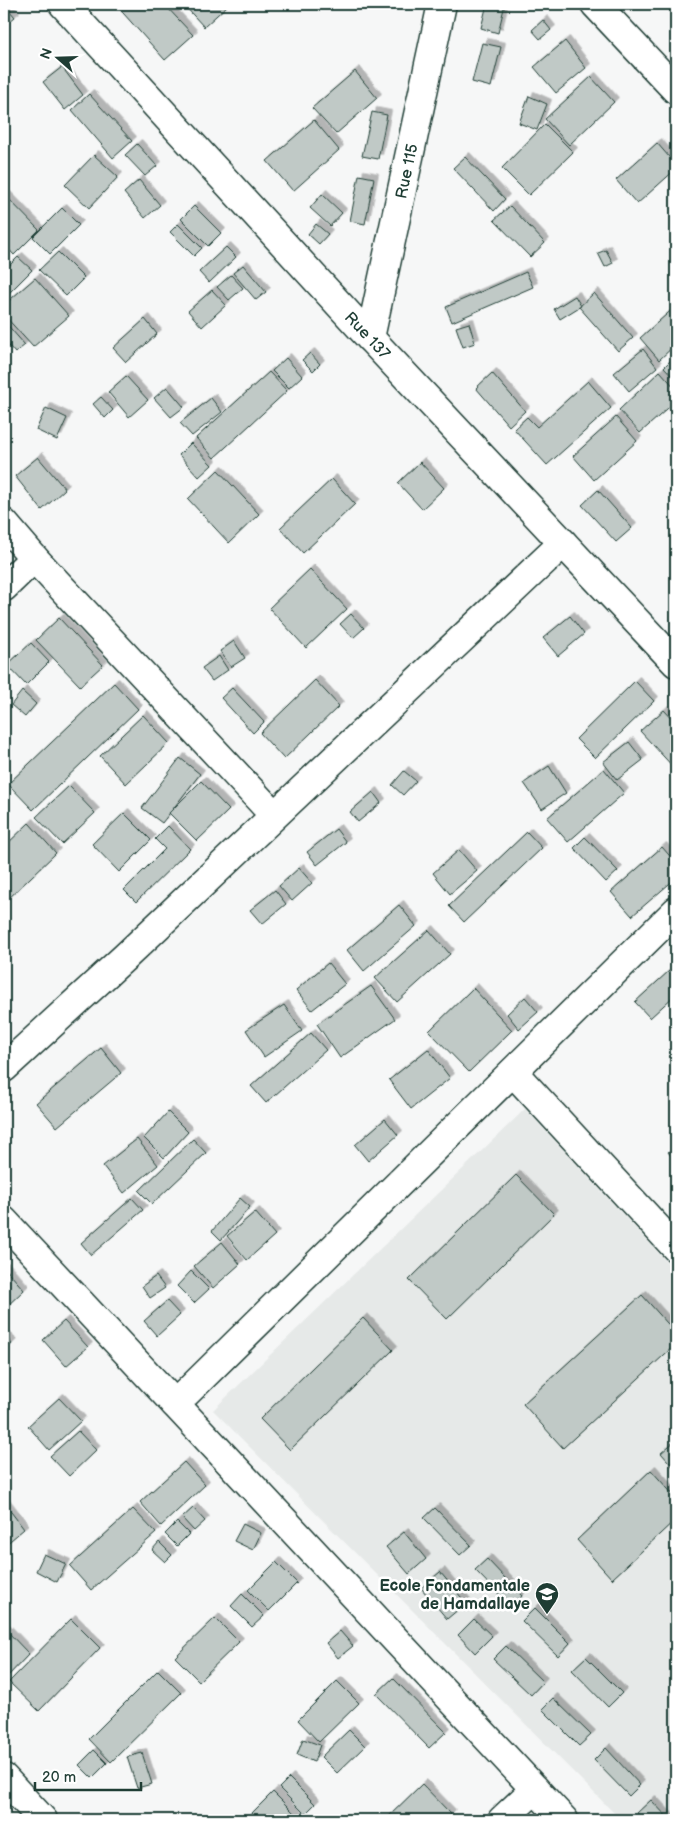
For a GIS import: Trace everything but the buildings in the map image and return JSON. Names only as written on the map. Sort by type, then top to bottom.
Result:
[{"type":"street","name":"Rue 137","points":[[63,4],[370,338],[676,663]]},
{"type":"street","name":"Rue 115","points":[[370,338],[442,4]]},
{"type":"street","points":[[595,4],[676,90]]},
{"type":"street","points":[[4,523],[34,558],[274,815]]},
{"type":"street","points":[[4,1068],[132,950],[563,543]]},
{"type":"street","points":[[4,588],[34,558]]},
{"type":"street","points":[[175,1404],[676,911]]},
{"type":"street","points":[[513,1072],[676,1248]]},
{"type":"street","points":[[4,1221],[564,1820]]},
{"type":"street","points":[[4,1778],[42,1820]]},
{"type":"street","points":[[502,1820],[535,1790]]},
{"type":"shaded area","name":"Ecole Fondamentale de Hamdallaye","points":[[525,1109],[676,1272],[676,1820],[621,1820],[213,1410]]},
{"type":"place","name":"Ecole Fondamentale de Hamdallaye","points":[[547,1615]]}]
